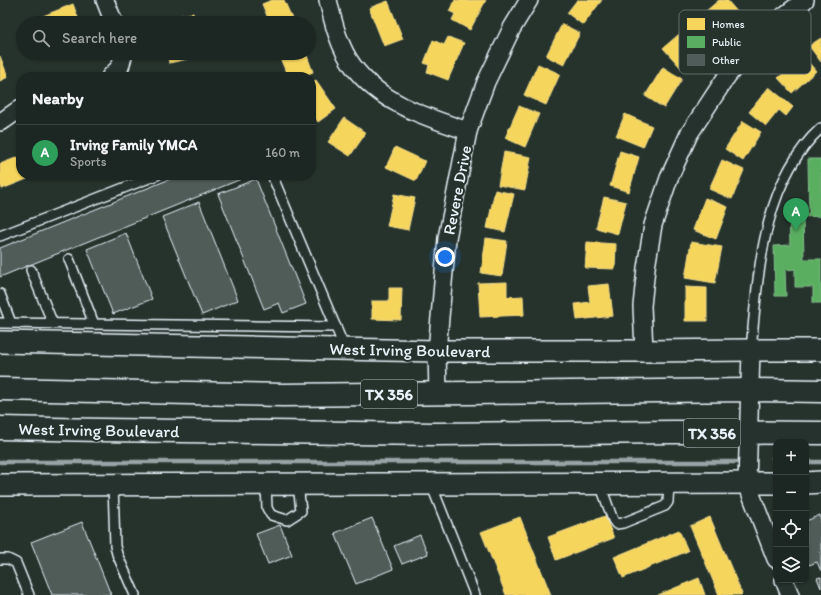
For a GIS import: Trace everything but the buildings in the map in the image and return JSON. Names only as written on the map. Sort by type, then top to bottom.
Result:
[{"type":"main road","name":"TX 356","points":[[0,389],[283,395],[750,390],[821,391]]},
{"type":"main road","name":"West Irving Boulevard","points":[[0,428],[436,434],[643,432],[821,433]]},
{"type":"street","points":[[105,0],[111,16]]},
{"type":"street","points":[[328,0],[332,20],[340,42],[353,65],[371,86],[400,105],[438,121],[468,131]]},
{"type":"street","name":"Revere Drive","points":[[438,393],[437,351],[447,238],[468,131],[486,82],[512,28],[529,0]]},
{"type":"street","points":[[792,10],[805,0]]},
{"type":"street","points":[[115,72],[120,67],[122,60]]},
{"type":"street","points":[[644,351],[642,306],[646,268],[654,226],[669,178],[689,134],[730,74]]},
{"type":"street","points":[[0,122],[16,112]]},
{"type":"street","name":"West Irving Boulevard","points":[[0,342],[437,351],[821,350]]},
{"type":"street","points":[[751,350],[747,484],[773,550]]},
{"type":"street","points":[[0,484],[747,484],[773,477]]},
{"type":"street","points":[[809,483],[821,482]]},
{"type":"lane","points":[[751,350],[761,257],[770,218],[779,192],[789,170],[799,154],[821,128]]},
{"type":"lane","points":[[0,236],[144,180]]},
{"type":"lane","points":[[274,180],[345,349]]},
{"type":"lane","points":[[69,259],[94,324]]},
{"type":"lane","points":[[31,270],[53,324]]},
{"type":"lane","points":[[0,294],[11,323]]},
{"type":"lane","points":[[0,323],[336,327]]},
{"type":"lane","points":[[113,484],[115,546],[135,595]]},
{"type":"lane","points":[[266,484],[267,508],[272,515],[287,520],[301,511],[298,484]]},
{"type":"lane","points":[[431,484],[475,595]]},
{"type":"lane","points":[[600,484],[613,520],[616,524],[623,523],[665,506],[668,502],[669,484]]},
{"type":"lane","points":[[0,559],[8,559],[16,564],[29,595]]},
{"type":"waterway","points":[[0,462],[738,462]]},
{"type":"waterway","points":[[809,462],[821,462]]},
{"type":"place","name":"Irving Family YMCA","points":[[796,231]]}]
